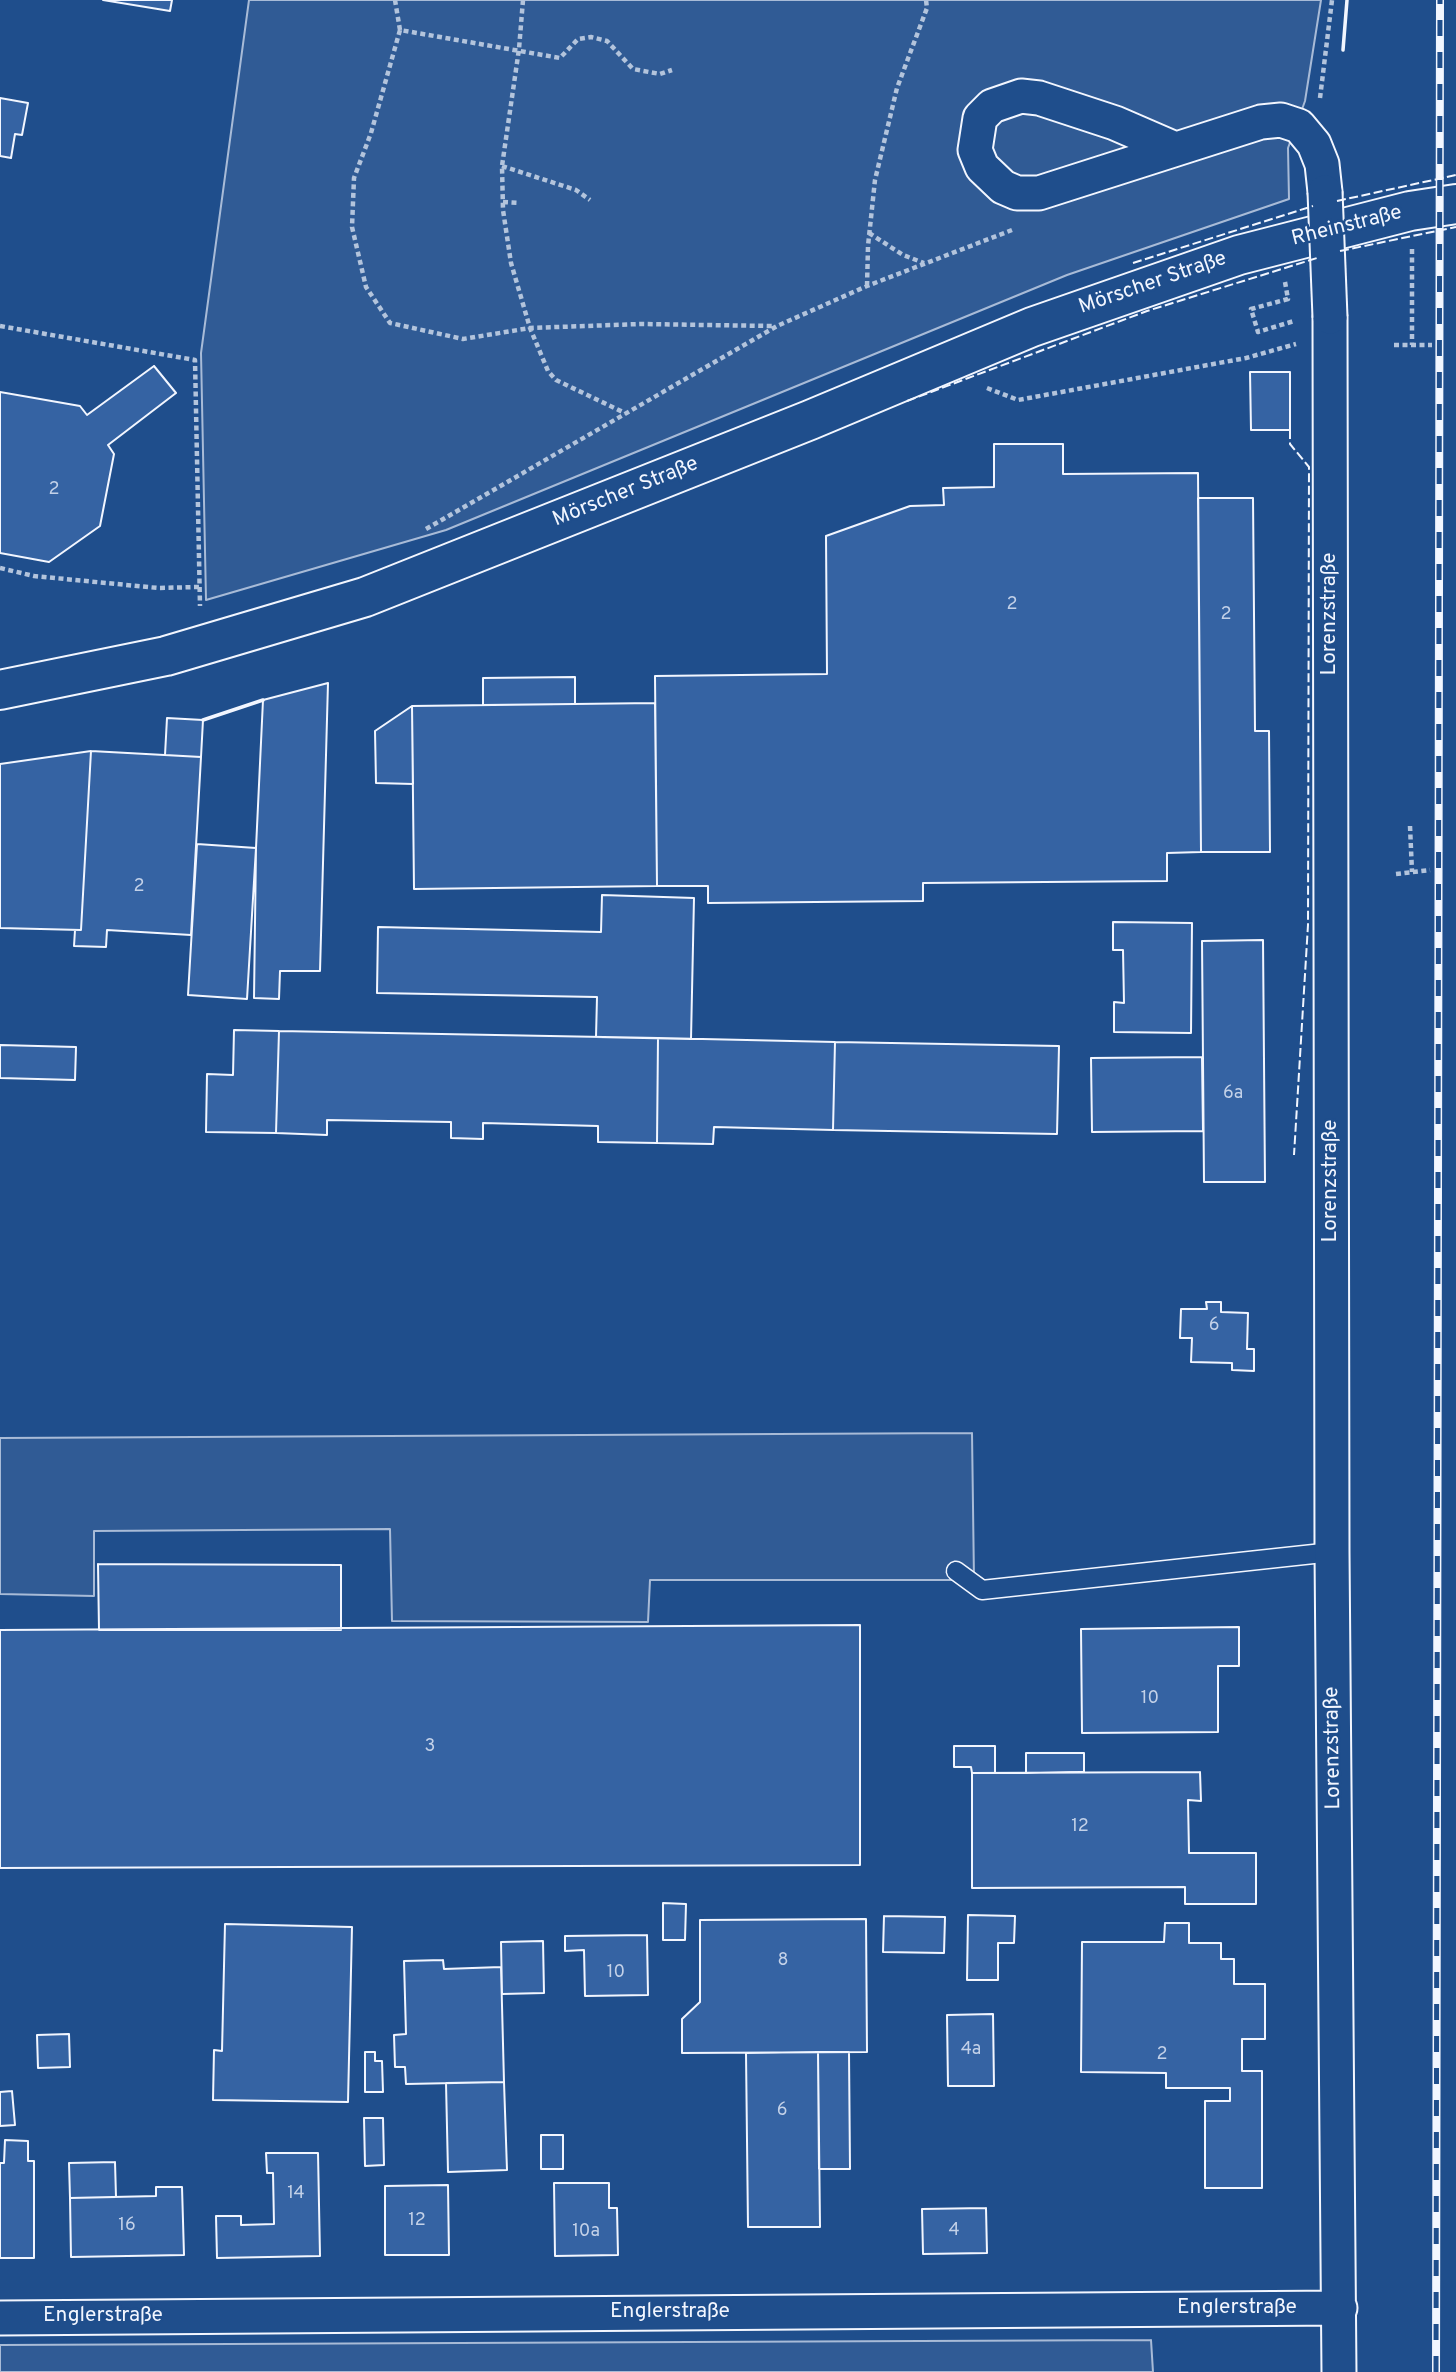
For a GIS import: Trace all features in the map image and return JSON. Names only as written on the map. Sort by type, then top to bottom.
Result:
[{"type":"main road","name":"Rheinstraße","points":[[1239,255],[1409,211],[1456,204]]},
{"type":"main road","name":"Mörscher Straße","points":[[0,691],[166,656],[365,597],[810,420],[1032,327],[1239,255]]},
{"type":"street","points":[[1175,149],[1115,123],[1039,98],[1021,96],[992,106],[980,118],[975,150],[982,167],[1003,187],[1017,193],[1039,193],[1261,122],[1282,120],[1299,126],[1314,144]]},
{"type":"street","name":"Lorenzstraße","points":[[1314,144],[1322,164],[1325,192],[1320,324],[1339,2372]]},
{"type":"street","name":"Englerstraße","points":[[0,2318],[1340,2308]]},
{"type":"lane","points":[[956,1570],[982,1590],[1332,1552]]},
{"type":"path","points":[[395,0],[400,30],[370,134],[354,178],[352,227],[366,287],[390,323],[463,339],[530,328],[640,324],[777,326]]},
{"type":"path","points":[[523,0],[519,49],[502,166],[510,263],[530,328],[548,371],[556,380],[625,413]]},
{"type":"path","points":[[867,286],[875,180],[891,115],[927,8],[926,0]]},
{"type":"path","points":[[1314,144],[1332,0]]},
{"type":"path","points":[[400,30],[560,58],[578,39],[591,37],[607,41],[634,69],[660,74],[672,70]]},
{"type":"path","points":[[502,166],[576,190],[590,200]]},
{"type":"path","points":[[503,202],[520,203]]},
{"type":"path","points":[[417,534],[777,326],[867,286],[1015,229]]},
{"type":"path","points":[[869,233],[903,255],[925,263]]},
{"type":"path","points":[[1411,258],[1412,345]]},
{"type":"path","points":[[1284,278],[1288,299],[1251,309],[1258,332],[1320,324]]},
{"type":"path","points":[[976,384],[1018,400],[1246,358],[1320,324]]},
{"type":"path","points":[[0,326],[195,360],[200,610]]},
{"type":"path","points":[[1394,345],[1432,345]]},
{"type":"path","points":[[0,568],[34,576],[158,589],[199,587]]},
{"type":"path","points":[[1410,826],[1412,872]]},
{"type":"path","points":[[1396,874],[1430,870]]},
{"type":"shaded area","points":[[249,0],[1321,0],[1305,101],[1288,148],[1289,199],[1067,275],[446,530],[206,600],[201,353]]},
{"type":"shaded area","points":[[972,1433],[974,1580],[650,1580],[648,1622],[392,1621],[390,1529],[94,1531],[94,1596],[0,1594],[0,1438]]},
{"type":"shaded area","points":[[1151,2340],[1153,2372],[0,2372],[0,2345]]},
{"type":"building","points":[[103,0],[172,0],[170,11]]},
{"type":"building","points":[[0,98],[28,103],[22,135],[15,134],[11,158],[0,156]]},
{"type":"building","points":[[154,366],[176,393],[108,445],[114,454],[100,526],[49,562],[0,553],[0,392],[80,406],[87,415]]},
{"type":"building","points":[[1250,372],[1290,372],[1290,430],[1251,430]]},
{"type":"building","points":[[994,444],[1063,444],[1063,474],[1198,473],[1201,852],[1167,853],[1167,881],[923,883],[923,901],[708,903],[708,886],[657,886],[655,676],[827,674],[826,536],[910,506],[944,505],[943,488],[994,487]]},
{"type":"building","points":[[1198,498],[1253,498],[1255,731],[1269,731],[1270,852],[1201,852]]},
{"type":"building","points":[[575,677],[575,704],[483,705],[483,678]]},
{"type":"building","points":[[328,683],[320,971],[280,971],[279,999],[254,998],[256,848],[263,700]]},
{"type":"building","points":[[655,703],[657,886],[414,889],[412,706]]},
{"type":"building","points":[[412,706],[413,784],[376,783],[375,731]]},
{"type":"building","points":[[167,718],[203,720],[201,757],[165,755]]},
{"type":"building","points":[[91,751],[81,930],[0,928],[0,764]]},
{"type":"building","points":[[91,751],[201,757],[191,935],[107,930],[106,947],[74,946],[75,930],[81,930]]},
{"type":"building","points":[[197,844],[256,848],[247,999],[188,995]]},
{"type":"building","points":[[602,895],[694,898],[691,1039],[596,1037],[597,997],[377,993],[378,927],[601,932]]},
{"type":"building","points":[[1113,922],[1192,923],[1191,1033],[1114,1032],[1114,1002],[1124,1003],[1123,950],[1113,950]]},
{"type":"building","points":[[1263,940],[1265,1182],[1204,1182],[1202,941]]},
{"type":"building","points":[[234,1030],[279,1031],[276,1133],[206,1132],[207,1074],[233,1075]]},
{"type":"building","points":[[279,1031],[658,1038],[657,1143],[598,1142],[598,1126],[483,1123],[483,1139],[451,1138],[451,1122],[327,1120],[327,1135],[276,1133]]},
{"type":"building","points":[[658,1038],[835,1042],[833,1130],[714,1127],[713,1144],[657,1143]]},
{"type":"building","points":[[835,1042],[1059,1046],[1057,1134],[833,1130]]},
{"type":"building","points":[[0,1045],[76,1047],[75,1080],[0,1078]]},
{"type":"building","points":[[1202,1057],[1203,1131],[1092,1132],[1091,1058]]},
{"type":"building","points":[[1206,1302],[1221,1302],[1221,1312],[1248,1313],[1247,1349],[1254,1349],[1254,1371],[1232,1370],[1232,1363],[1191,1362],[1192,1338],[1180,1338],[1181,1309],[1207,1309]]},
{"type":"building","points":[[98,1564],[341,1565],[341,1630],[99,1630]]},
{"type":"building","points":[[860,1625],[860,1865],[0,1868],[0,1630]]},
{"type":"building","points":[[1239,1627],[1239,1666],[1218,1666],[1218,1732],[1082,1733],[1081,1629]]},
{"type":"building","points":[[954,1746],[995,1746],[995,1773],[972,1773],[971,1767],[954,1767]]},
{"type":"building","points":[[1026,1753],[1084,1753],[1084,1772],[1026,1773]]},
{"type":"building","points":[[1200,1772],[1201,1801],[1188,1800],[1189,1853],[1256,1853],[1256,1904],[1185,1904],[1185,1887],[972,1888],[972,1773]]},
{"type":"building","points":[[663,1903],[686,1904],[685,1940],[663,1940]]},
{"type":"building","points":[[968,1915],[1015,1916],[1014,1943],[998,1943],[998,1980],[967,1980]]},
{"type":"building","points":[[884,1916],[945,1917],[944,1953],[883,1952]]},
{"type":"building","points":[[866,1919],[867,2052],[682,2053],[682,2019],[700,2002],[700,1920]]},
{"type":"building","points":[[1165,1923],[1189,1923],[1189,1943],[1221,1943],[1221,1959],[1234,1959],[1234,1984],[1265,1984],[1265,2039],[1242,2039],[1242,2071],[1262,2071],[1262,2188],[1205,2188],[1205,2101],[1230,2101],[1230,2088],[1166,2088],[1166,2073],[1081,2072],[1082,1942],[1164,1942]]},
{"type":"building","points":[[225,1924],[352,1927],[348,2102],[213,2100],[214,2050],[222,2051]]},
{"type":"building","points":[[647,1935],[648,1995],[585,1996],[584,1950],[565,1951],[565,1936]]},
{"type":"building","points":[[543,1941],[544,1993],[502,1994],[501,1942]]},
{"type":"building","points":[[443,1960],[444,1969],[501,1967],[504,2082],[406,2084],[405,2067],[395,2067],[394,2035],[406,2034],[404,1961]]},
{"type":"building","points":[[993,2014],[994,2086],[948,2086],[947,2015]]},
{"type":"building","points":[[69,2034],[70,2067],[38,2068],[37,2035]]},
{"type":"building","points":[[365,2052],[375,2052],[375,2061],[382,2061],[383,2092],[365,2092]]},
{"type":"building","points":[[818,2052],[849,2052],[850,2169],[819,2169]]},
{"type":"building","points":[[818,2052],[820,2227],[748,2227],[746,2053]]},
{"type":"building","points":[[504,2082],[507,2170],[448,2172],[446,2083]]},
{"type":"building","points":[[12,2091],[15,2125],[0,2126],[0,2092]]},
{"type":"building","points":[[364,2118],[383,2118],[384,2165],[365,2166]]},
{"type":"building","points":[[541,2135],[563,2135],[563,2169],[541,2169]]},
{"type":"building","points":[[5,2140],[28,2141],[28,2161],[34,2161],[34,2258],[0,2258],[0,2163],[4,2163]]},
{"type":"building","points":[[266,2153],[318,2153],[320,2256],[217,2258],[216,2216],[241,2216],[241,2225],[274,2224],[273,2173],[267,2173]]},
{"type":"building","points":[[115,2162],[116,2197],[70,2198],[69,2163]]},
{"type":"building","points":[[554,2183],[609,2183],[609,2208],[617,2208],[618,2255],[555,2256]]},
{"type":"building","points":[[448,2185],[449,2255],[385,2255],[385,2186]]},
{"type":"building","points":[[156,2187],[182,2187],[184,2255],[71,2257],[70,2198],[156,2196]]},
{"type":"building","points":[[986,2208],[987,2253],[923,2254],[922,2209]]},
{"type":"railway","points":[[1436,2372],[1440,0]]},
{"type":"fence","points":[[1337,201],[1456,175]]},
{"type":"fence","points":[[1133,263],[1313,206]]},
{"type":"fence","points":[[1340,251],[1456,227]]},
{"type":"fence","points":[[907,401],[1147,311],[1317,258]]},
{"type":"fence","points":[[1290,430],[1290,444],[1309,467],[1308,925],[1294,1155]]},
{"type":"wall","points":[[1343,50],[1347,0]]},
{"type":"wall","points":[[203,720],[263,700]]}]
